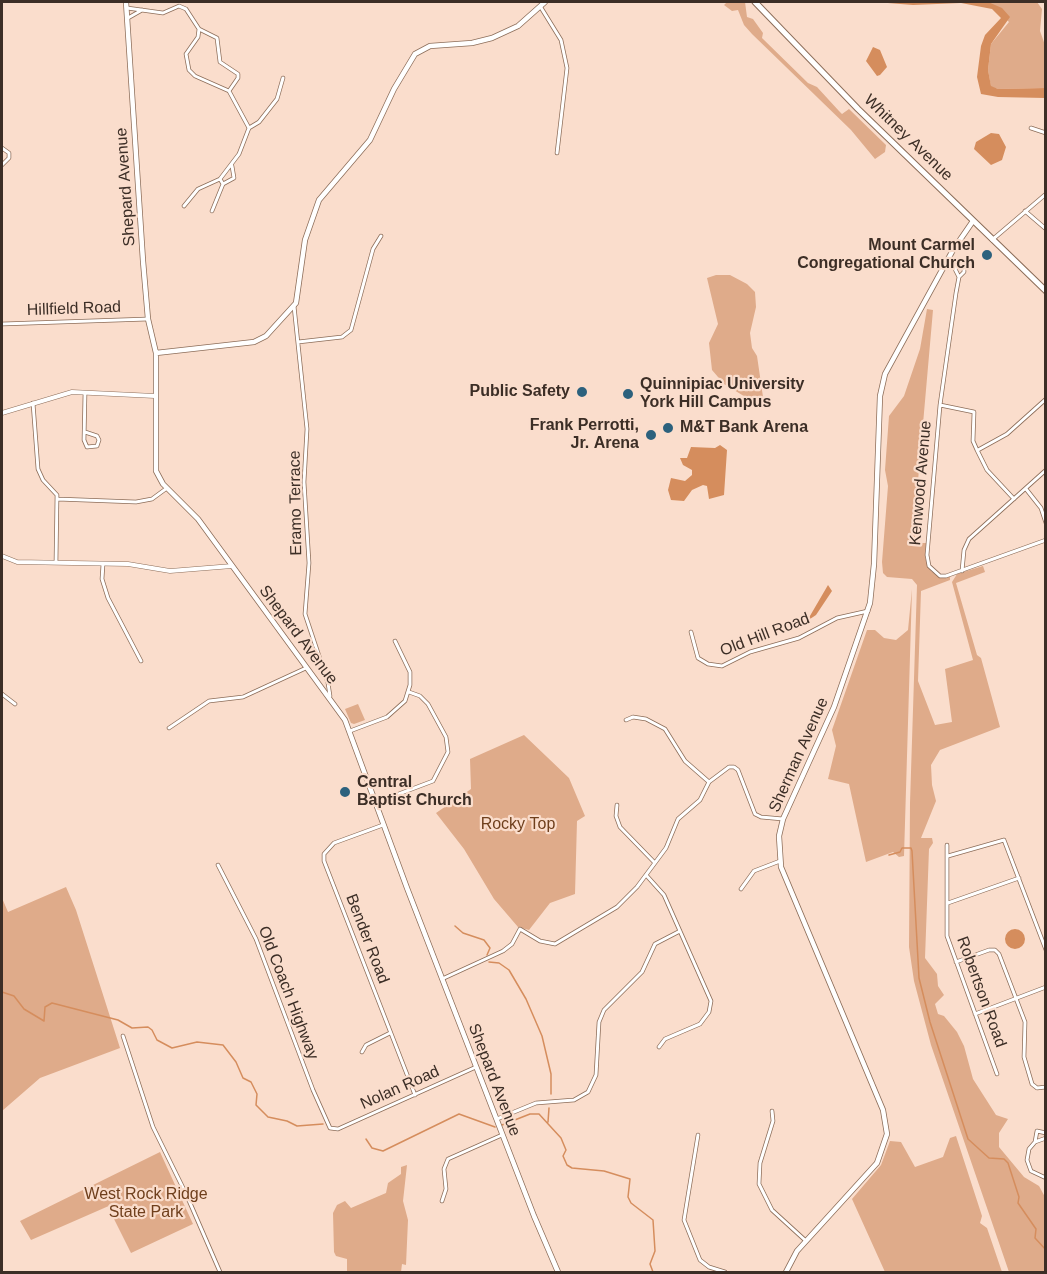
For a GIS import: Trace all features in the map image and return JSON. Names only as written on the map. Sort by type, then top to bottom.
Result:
[{"type":"highway","name":"Whitney Avenue","points":[[755,2],[858,110],[1046,291]]},
{"type":"main road","points":[[156,352],[259,340],[294,306],[300,288],[305,240],[315,207],[328,187],[370,140],[394,89],[415,54],[436,45],[466,44],[486,40],[518,26],[545,2]]},
{"type":"main road","name":"Shepard Avenue","points":[[127,5],[148,319],[156,352],[154,462],[157,475],[191,511],[306,668],[330,696],[350,731],[383,825],[556,1272]]},
{"type":"main road","name":"Sherman Avenue","points":[[786,1272],[806,1241],[878,1162],[885,1145],[887,1131],[880,1104],[780,861],[778,842],[783,819],[830,720],[868,610],[874,575],[881,388],[889,364],[962,234],[973,221]]},
{"type":"street","points":[[127,5],[142,10]]},
{"type":"street","points":[[540,6],[562,42],[567,72],[561,101],[557,153]]},
{"type":"street","points":[[128,18],[142,10],[151,9],[162,13],[182,7],[199,29],[217,38],[220,62],[238,74],[238,78],[229,91]]},
{"type":"street","points":[[199,29],[186,54],[189,70],[195,76],[229,91],[249,128]]},
{"type":"street","points":[[183,206],[198,189],[220,178],[232,166],[249,128],[259,122],[277,99],[283,78]]},
{"type":"street","points":[[1031,128],[1046,133]]},
{"type":"street","points":[[2,148],[9,153],[9,158],[2,165]]},
{"type":"street","points":[[212,210],[223,184],[234,178],[232,166]]},
{"type":"street","points":[[220,178],[223,184]]},
{"type":"street","points":[[992,240],[1046,194]]},
{"type":"street","points":[[1025,211],[1046,229]]},
{"type":"street","points":[[298,342],[338,338],[351,330],[373,249],[381,236]]},
{"type":"street","name":"Kenwood Avenue","points":[[960,277],[940,405],[927,555],[930,566],[940,576],[1046,540]]},
{"type":"street","name":"Eramo Terrace","points":[[294,306],[307,429],[304,473],[309,563],[305,614],[328,682],[330,696]]},
{"type":"street","name":"Hillfield Road","points":[[2,324],[148,319]]},
{"type":"street","points":[[2,413],[85,391],[155,396]]},
{"type":"street","points":[[85,391],[85,432],[87,447],[97,446],[99,440],[97,436],[85,432]]},
{"type":"street","points":[[977,450],[1007,434],[1046,399]]},
{"type":"street","points":[[33,403],[38,469],[43,480],[55,491],[57,499],[56,562]]},
{"type":"street","points":[[940,405],[974,412],[973,441],[977,450],[987,470],[1014,499]]},
{"type":"street","points":[[962,570],[964,550],[969,539],[1046,470]]},
{"type":"street","points":[[57,499],[136,502],[153,499],[167,488]]},
{"type":"street","points":[[1025,489],[1041,508],[1046,523]]},
{"type":"street","points":[[2,556],[17,562],[103,562],[136,564],[170,571],[232,566]]},
{"type":"street","points":[[103,562],[102,579],[108,598],[141,661]]},
{"type":"street","name":"Old Hill Road","points":[[691,632],[698,658],[708,664],[722,666],[750,652],[799,638],[832,620],[868,610]]},
{"type":"street","points":[[350,731],[395,712],[409,692],[410,672],[395,641]]},
{"type":"street","points":[[169,728],[209,701],[243,697],[306,668]]},
{"type":"street","points":[[375,803],[429,783],[437,777],[448,752],[448,742],[428,704],[420,696],[409,692]]},
{"type":"street","points":[[2,694],[15,704]]},
{"type":"street","points":[[626,720],[633,717],[646,719],[665,729],[685,761],[709,782]]},
{"type":"street","points":[[442,979],[503,951],[512,944],[520,929],[540,941],[558,943],[617,908],[666,848],[678,819],[700,800],[709,782],[725,769],[734,767],[740,774],[755,814],[761,818],[783,819]]},
{"type":"street","points":[[617,805],[616,816],[620,827],[654,862]]},
{"type":"street","name":"Bender Road","points":[[383,825],[334,843],[324,854],[324,861],[414,1095]]},
{"type":"street","points":[[948,856],[1005,840],[1046,950]]},
{"type":"street","name":"Robertson Road","points":[[947,845],[947,936],[997,1074]]},
{"type":"street","points":[[741,889],[754,871],[780,861]]},
{"type":"street","name":"Old Coach Highway","points":[[218,865],[256,939],[313,1090],[328,1124],[334,1130]]},
{"type":"street","points":[[646,875],[662,891],[708,993],[710,1008],[700,1024],[665,1039],[659,1047]]},
{"type":"street","points":[[948,903],[1019,878]]},
{"type":"street","points":[[496,1119],[536,1103],[574,1100],[588,1092],[596,1075],[599,1022],[604,1010],[642,972],[655,944],[680,931]]},
{"type":"street","points":[[956,962],[995,950],[1025,1022],[1024,1058],[1032,1084],[1037,1088],[1046,1087]]},
{"type":"street","points":[[975,1014],[1046,987]]},
{"type":"street","points":[[362,1052],[366,1045],[390,1033]]},
{"type":"street","points":[[123,1036],[153,1128],[220,1272]]},
{"type":"street","name":"Nolan Road","points":[[334,1130],[476,1067]]},
{"type":"street","points":[[772,1111],[773,1121],[760,1163],[759,1184],[772,1210],[806,1241]]},
{"type":"street","points":[[1035,1142],[1037,1131],[1046,1133]]},
{"type":"street","points":[[442,1201],[446,1189],[444,1169],[448,1159],[502,1135]]},
{"type":"street","points":[[698,1135],[684,1220],[700,1260],[709,1267],[725,1272]]},
{"type":"street","points":[[1046,1138],[1035,1142],[1029,1149],[1027,1160],[1030,1171],[1046,1178]]},
{"type":"green space","points":[[727,2],[745,2],[747,17],[753,19],[763,33],[762,38],[808,83],[817,87],[842,114],[849,109],[886,145],[885,152],[875,159],[851,130],[752,34],[744,25],[738,10],[732,11],[724,5]]},
{"type":"green space","points":[[988,2],[1037,2],[1042,9],[1040,31],[1045,45],[1045,88],[998,89],[991,87],[988,70],[991,44],[1009,22]]},
{"type":"green space","points":[[716,275],[730,275],[747,284],[755,292],[756,307],[750,333],[752,348],[757,356],[763,397],[762,407],[724,384],[712,370],[709,343],[718,324],[707,278]]},
{"type":"green space","points":[[927,309],[933,310],[915,515],[915,543],[926,543],[925,558],[931,571],[937,575],[950,577],[950,580],[921,591],[918,681],[935,725],[952,722],[945,669],[973,660],[952,582],[957,574],[983,566],[985,572],[956,583],[977,655],[981,658],[1000,727],[940,750],[931,765],[936,801],[921,838],[932,838],[933,843],[929,849],[925,958],[937,974],[938,986],[944,995],[935,1004],[938,1014],[944,1016],[957,1032],[964,1046],[973,1079],[996,1115],[1008,1119],[999,1133],[999,1147],[1024,1177],[1039,1186],[1045,1197],[1045,1272],[1009,1272],[931,1045],[914,981],[909,947],[910,803],[917,585],[912,579],[887,577],[883,573],[882,562],[888,486],[885,470],[889,416],[904,396],[920,349]]},
{"type":"green space","points":[[912,589],[904,856],[899,857],[893,852],[866,862],[849,784],[828,779],[836,746],[832,730],[867,630],[875,630],[884,638],[896,640],[908,630]]},
{"type":"green space","points":[[358,704],[365,720],[354,724],[351,723],[345,709]]},
{"type":"green space","name":"Rocky Top","points":[[524,735],[569,778],[585,816],[577,821],[575,894],[550,903],[529,930],[518,927],[494,899],[464,849],[436,813],[471,789],[470,759]]},
{"type":"green space","points":[[66,887],[76,910],[120,1048],[40,1078],[2,1111],[2,898],[8,912]]},
{"type":"green space","points":[[956,1136],[982,1216],[980,1223],[987,1228],[1002,1272],[885,1272],[852,1199],[881,1165],[890,1141],[901,1142],[915,1167],[943,1157],[950,1138]]},
{"type":"green space","name":"West Rock Ridge State Park","points":[[160,1152],[193,1224],[131,1253],[113,1217],[111,1205],[31,1240],[20,1221]]},
{"type":"green space","points":[[407,1165],[403,1201],[408,1220],[406,1265],[402,1264],[401,1272],[347,1272],[347,1259],[336,1256],[334,1252],[333,1213],[337,1205],[345,1201],[351,1208],[386,1193],[388,1183],[401,1174],[401,1167]]},
{"type":"shaded area","points":[[875,2],[988,2],[1002,8],[1010,17],[991,44],[988,70],[991,86],[998,89],[1045,88],[1045,98],[998,97],[981,94],[977,77],[981,46],[985,35],[1001,18],[992,9],[961,3],[913,5]]},
{"type":"shaded area","points":[[873,47],[880,50],[887,67],[877,76],[866,61]]},
{"type":"shaded area","points":[[991,133],[999,134],[1006,147],[1002,160],[991,165],[974,149],[976,142]]},
{"type":"shaded area","points":[[720,445],[727,450],[724,495],[709,499],[707,486],[703,485],[692,490],[684,501],[671,500],[668,490],[671,478],[685,481],[692,475],[692,470],[683,465],[680,458],[687,458],[691,447],[715,448]]},
{"type":"shaded area","points":[[828,585],[832,591],[816,615],[807,621]]},
{"type":"shaded area","points":[[1015,929],[1022,932],[1025,939],[1022,946],[1015,949],[1008,946],[1005,939],[1008,932]]},
{"type":"waterway","points":[[889,855],[900,852],[902,848],[911,848],[912,851],[919,978],[930,1022],[968,1139],[989,1158],[1004,1159],[1008,1163],[1019,1197],[1018,1203],[1036,1229],[1035,1238],[1046,1250]]},
{"type":"waterway","points":[[455,926],[463,933],[484,940],[490,948],[487,955]]},
{"type":"waterway","points":[[489,962],[499,963],[509,970],[526,999],[542,1036],[551,1074],[551,1094]]},
{"type":"waterway","points":[[2,992],[14,996],[24,1009],[44,1021],[45,1007],[52,1003],[118,1020],[132,1028],[148,1027],[157,1040],[172,1048],[197,1042],[223,1045],[236,1062],[243,1078],[251,1082],[257,1094],[256,1105],[268,1117],[287,1121],[297,1126],[323,1124]]},
{"type":"waterway","points":[[548,1122],[549,1108]]},
{"type":"waterway","points":[[366,1139],[372,1148],[383,1151],[459,1114],[495,1127]]},
{"type":"waterway","points":[[502,1125],[530,1114],[539,1114],[561,1138],[566,1150],[563,1156],[567,1165],[572,1168],[604,1171],[630,1179],[628,1197],[631,1203],[653,1220],[655,1251],[650,1264],[653,1272]]},
{"type":"place","name":"Mount Carmel Congregational Church","points":[[987,255]]},
{"type":"place","name":"Public Safety","points":[[582,392]]},
{"type":"place","name":"Quinnipiac University York Hill Campus","points":[[628,394]]},
{"type":"place","name":"M&T Bank Arena","points":[[668,428]]},
{"type":"place","name":"Frank Perrotti, Jr. Arena","points":[[651,435]]},
{"type":"place","name":"Central Baptist Church","points":[[345,792]]}]
